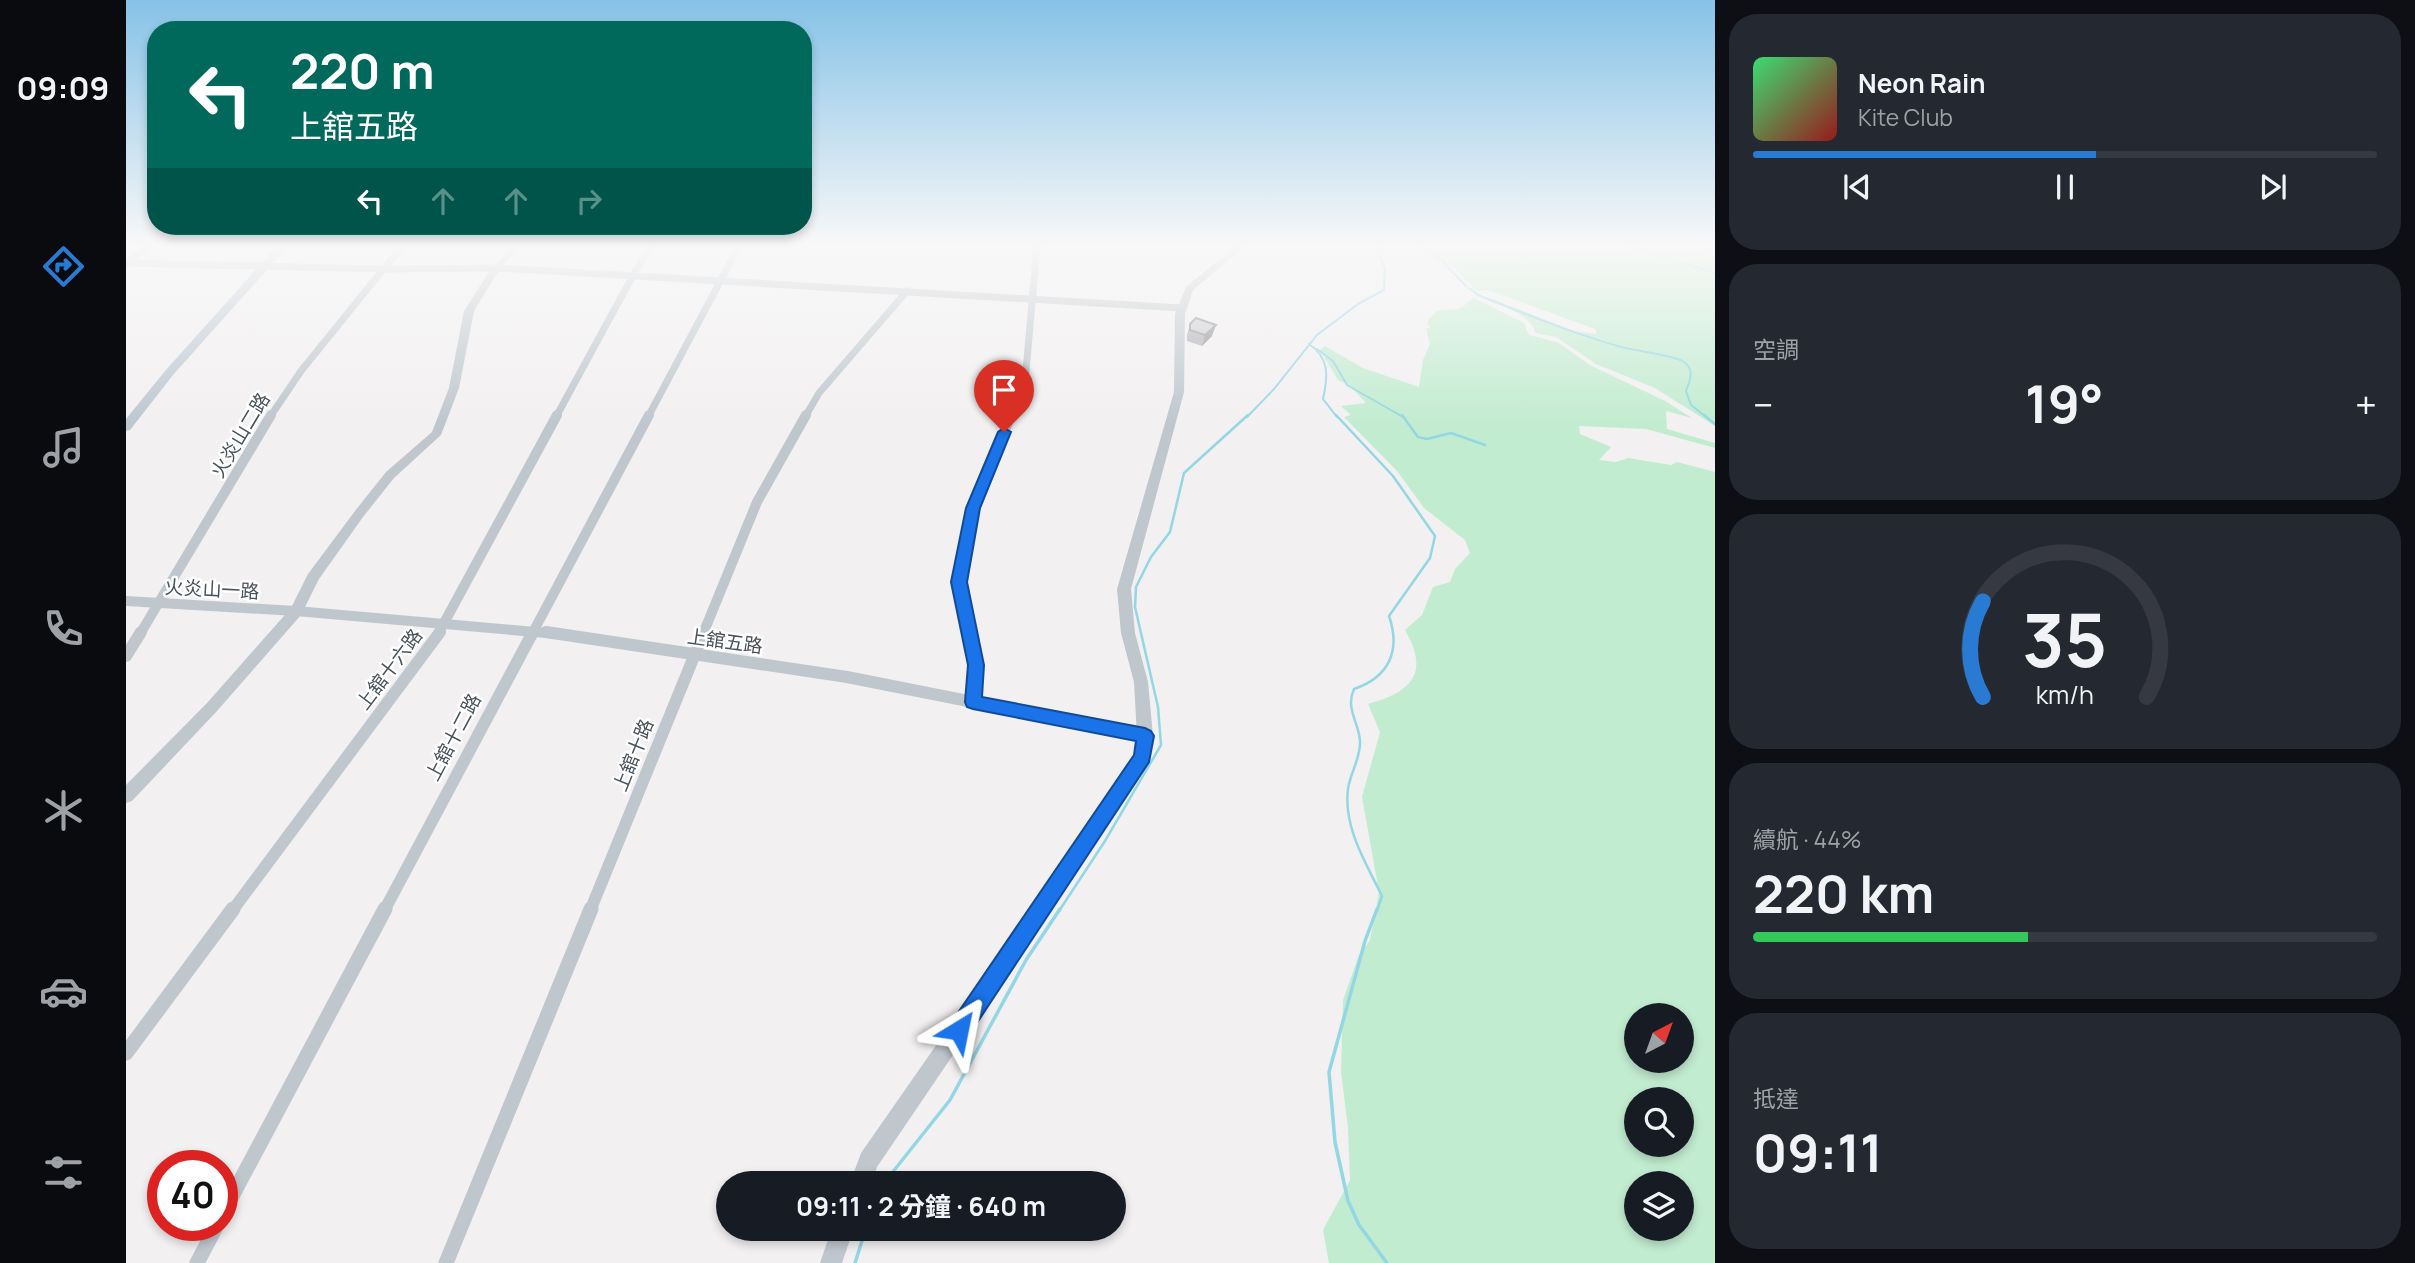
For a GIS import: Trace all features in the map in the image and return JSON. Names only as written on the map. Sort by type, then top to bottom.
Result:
[{"type":"main road","points":[[126,427],[169,373],[231,305]]},
{"type":"street","name":"火炎山二路","points":[[126,656],[276,407],[301,371],[355,305]]},
{"type":"street","points":[[126,796],[212,707],[296,611],[313,577],[359,514],[390,475],[441,427],[454,388],[469,311],[473,305]]},
{"type":"street","name":"上舘十六路","points":[[126,1053],[445,625],[617,305]]},
{"type":"street","name":"上舘十二路","points":[[238,1185],[709,305]]},
{"type":"street","name":"上舘十路","points":[[446,1263],[757,502],[819,393],[895,305]]},
{"type":"street","points":[[973,702],[976,665],[959,582],[973,508],[1025,382],[1033,305]]},
{"type":"street","points":[[1125,305],[1181,308]]},
{"type":"street","points":[[865,1171],[869,1161],[1143,757],[1145,736],[1141,682],[1128,633],[1124,589],[1179,392],[1182,305]]},
{"type":"street","name":"火炎山一路","points":[[126,601],[296,611]]},
{"type":"street","name":"上舘五路","points":[[296,611],[533,630],[847,677],[1145,736]]},
{"type":"street","points":[[197,1263],[209,1241]]},
{"type":"street","points":[[831,1263],[839,1241]]},
{"type":"green space","points":[[1465,305],[1488,305],[1524,323],[1529,335],[1557,342],[1590,365],[1665,401],[1692,418],[1666,411],[1667,429],[1715,443],[1715,448],[1646,429],[1579,426],[1580,434],[1611,447],[1599,460],[1616,462],[1628,458],[1671,465],[1677,462],[1715,472],[1715,1263],[1329,1263],[1323,1230],[1350,1180],[1348,1128],[1341,1072],[1343,1000],[1359,955],[1370,940],[1379,892],[1362,797],[1380,732],[1368,704],[1396,693],[1412,679],[1416,658],[1405,630],[1422,615],[1433,587],[1450,582],[1455,569],[1470,553],[1465,540],[1424,508],[1397,471],[1344,417],[1351,415],[1341,406],[1366,403],[1348,384],[1338,380],[1320,350],[1325,346],[1363,368],[1419,387],[1423,360],[1430,344],[1426,329],[1431,327],[1427,324],[1434,313]]},
{"type":"green space","points":[[1501,305],[1508,305],[1574,331],[1597,334],[1595,329],[1529,305],[1715,305],[1715,426],[1655,388],[1596,364],[1556,337],[1536,333],[1533,326],[1522,316]]},
{"type":"building","points":[[1196,318],[1216,325],[1205,335],[1190,330],[1190,324]]},
{"type":"waterway","points":[[1310,344],[1317,335],[1357,305]]},
{"type":"waterway","points":[[1503,305],[1585,336],[1684,362],[1691,372],[1686,391],[1691,405],[1706,417]]},
{"type":"waterway","points":[[1247,417],[1274,389],[1310,344]]},
{"type":"waterway","points":[[1310,344],[1321,355],[1324,362],[1326,383],[1323,399],[1337,417]]},
{"type":"waterway","points":[[1317,349],[1333,361],[1347,385],[1403,417]]},
{"type":"waterway","points":[[1059,911],[1105,841],[1161,745],[1158,707],[1135,607],[1136,587],[1151,557],[1170,532],[1184,473],[1248,415]]},
{"type":"waterway","points":[[1336,415],[1393,476],[1435,536],[1430,558],[1389,616],[1394,640],[1389,661],[1376,677],[1354,689],[1352,696],[1352,709],[1360,741],[1347,803],[1352,831],[1382,896],[1377,911]]},
{"type":"waterway","points":[[1402,415],[1418,437],[1427,439],[1451,433],[1485,445]]},
{"type":"waterway","points":[[1704,415],[1715,424]]},
{"type":"waterway","points":[[894,1171],[950,1100],[1026,960],[1060,909]]},
{"type":"waterway","points":[[1377,909],[1365,941],[1329,1072],[1335,1142],[1348,1201],[1359,1225],[1387,1263]]},
{"type":"waterway","points":[[855,1263],[862,1241]]},
{"type":"route","points":[[959,1030],[1143,757],[1145,736],[973,702],[976,665],[959,582],[973,508],[1004,432]]}]
